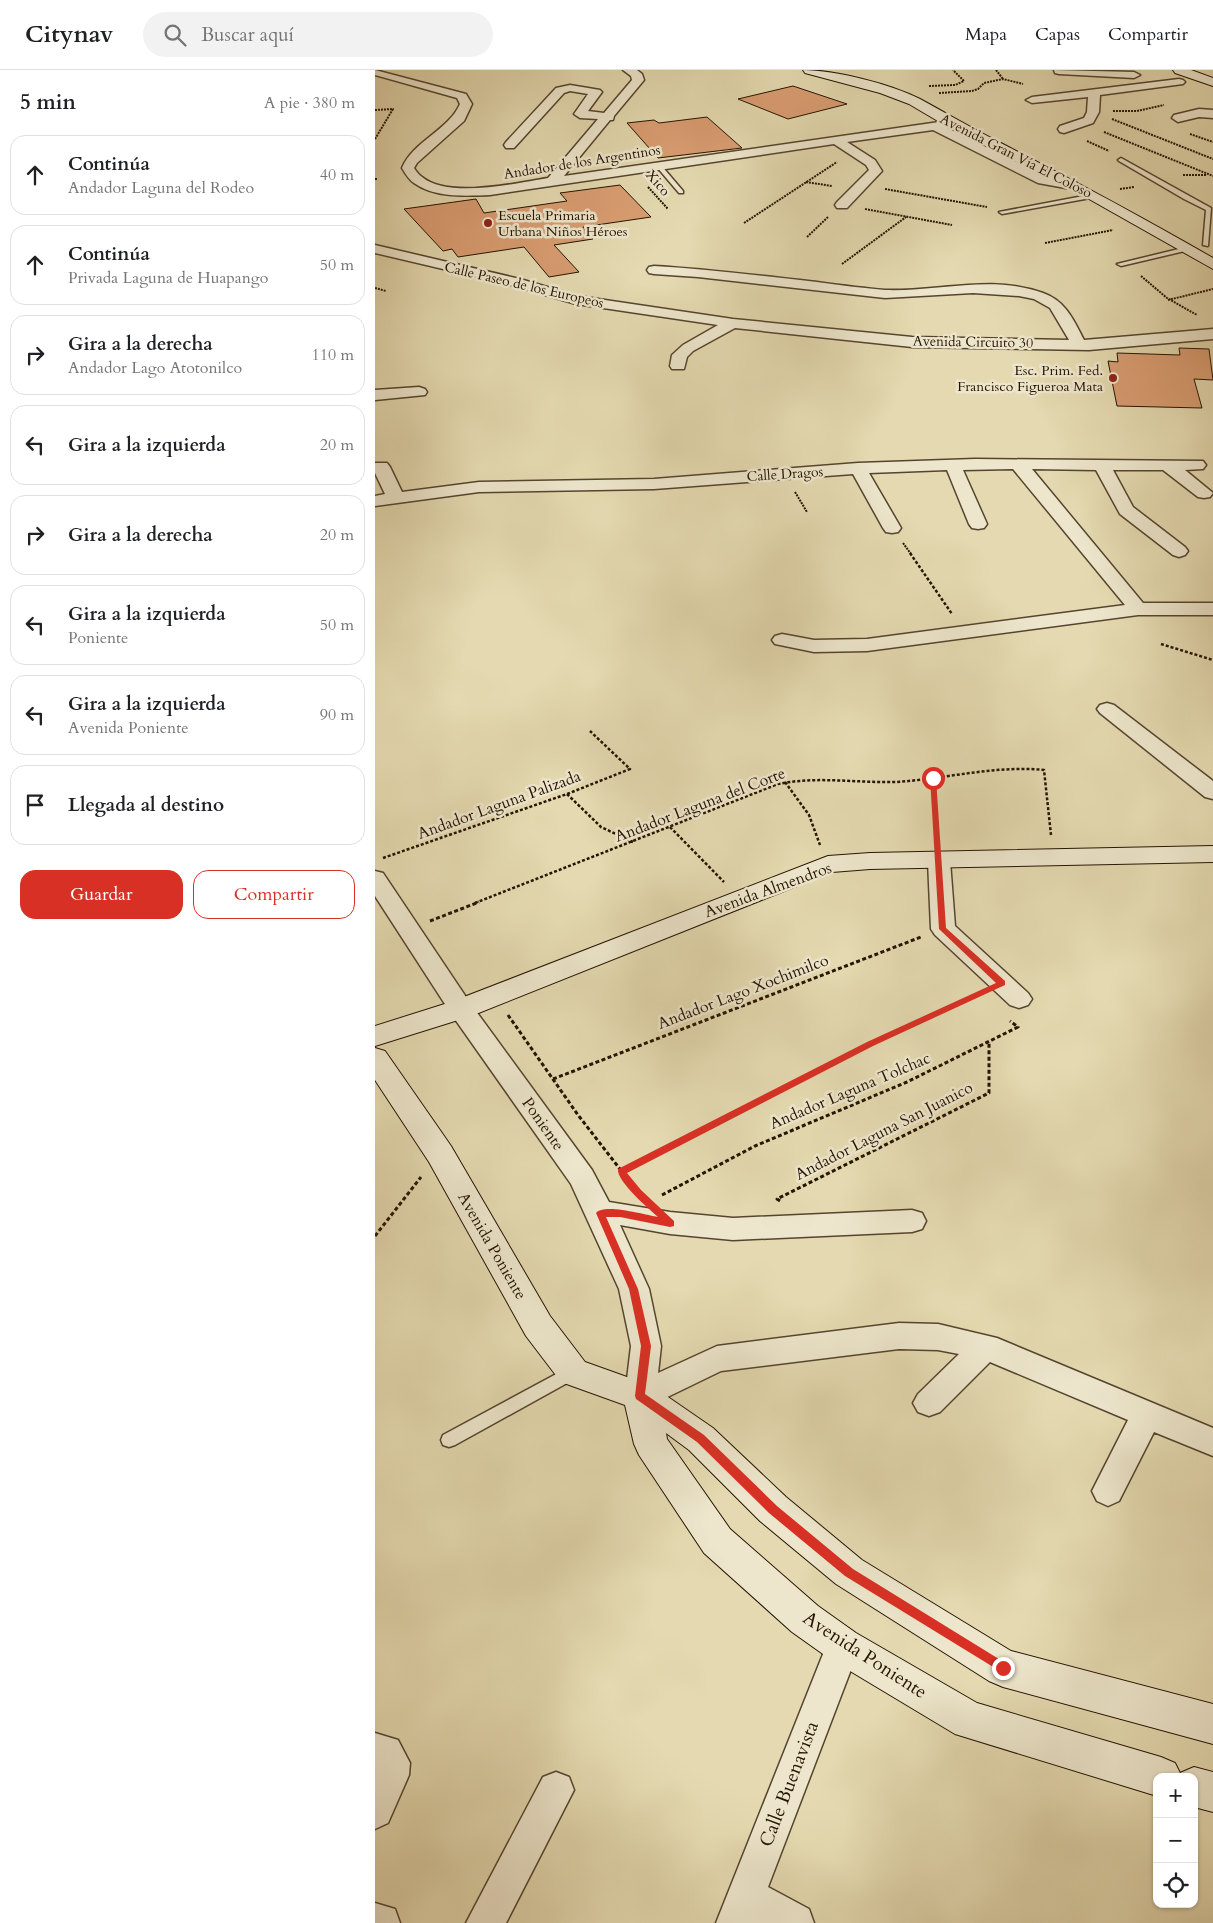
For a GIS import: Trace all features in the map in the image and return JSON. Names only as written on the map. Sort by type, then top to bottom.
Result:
[{"type":"main road","name":"Avenida Gran Vía El Coloso","points":[[809,70],[884,90],[914,101],[1083,176],[1210,247]]},
{"type":"main road","name":"Avenida Gran Vía El Coloso","points":[[838,70],[898,86],[918,94],[958,121],[1213,264]]},
{"type":"main road","points":[[1201,70],[1213,74]]},
{"type":"main road","points":[[1173,73],[1213,82]]},
{"type":"main road","name":"Avenida Almendros","points":[[375,1036],[461,1009],[828,864],[870,861],[939,862],[1213,854]]},
{"type":"main road","name":"Avenida Poniente","points":[[375,1058],[440,1154],[538,1326],[573,1372]]},
{"type":"main road","points":[[573,1372],[640,1396],[701,1438],[773,1509],[849,1572],[1003,1668],[1213,1724]]},
{"type":"main road","name":"Avenida Poniente","points":[[640,1396],[651,1444],[717,1541],[805,1619],[843,1646],[969,1720],[1153,1775]]},
{"type":"main road","points":[[1198,1788],[1213,1792]]},
{"type":"street","points":[[553,182],[638,80],[636,74],[629,70]]},
{"type":"street","points":[[1059,71],[1143,75],[1173,73]]},
{"type":"street","name":"Andador de los Argentinos","points":[[375,72],[462,96],[466,104],[460,118],[411,160],[408,168],[417,180],[431,186],[456,192],[490,191],[658,165],[935,127],[958,121]]},
{"type":"street","points":[[1032,100],[1099,92],[1173,73]]},
{"type":"street","points":[[1099,74],[1093,79],[1093,84],[1099,92]]},
{"type":"street","points":[[510,145],[560,90],[565,88],[596,92],[580,114],[609,117]]},
{"type":"street","points":[[1064,129],[1089,120],[1099,92]]},
{"type":"street","points":[[1178,118],[1199,113],[1213,114]]},
{"type":"street","points":[[935,127],[1043,180],[1053,184],[1071,185]]},
{"type":"street","points":[[837,140],[853,150],[877,171],[842,205]]},
{"type":"street","name":"Calle Paseo de los Europeos","points":[[375,249],[515,282],[577,300],[733,323]]},
{"type":"street","points":[[654,270],[698,273],[885,294],[911,295],[990,289],[1013,291],[1037,296],[1056,306],[1079,344]]},
{"type":"street","points":[[678,366],[680,355],[688,348],[733,323]]},
{"type":"street","name":"Avenida Circuito 30","points":[[733,323],[912,342],[1079,344],[1213,334]]},
{"type":"street","points":[[375,395],[419,392]]},
{"type":"street","points":[[1018,464],[1138,610]]},
{"type":"street","name":"Calle Dragos","points":[[375,501],[479,487],[654,484],[858,468],[1018,464],[1197,465]]},
{"type":"street","points":[[953,465],[978,524]]},
{"type":"street","points":[[1102,465],[1126,510],[1179,551]]},
{"type":"street","points":[[1167,465],[1204,493]]},
{"type":"street","points":[[381,467],[396,499]]},
{"type":"street","points":[[858,468],[892,528]]},
{"type":"street","points":[[782,640],[814,646],[867,644],[1138,610],[1213,609]]},
{"type":"street","points":[[1107,709],[1213,792]]},
{"type":"street","points":[[939,862],[943,929],[1010,991]]},
{"type":"street","name":"Poniente","points":[[375,878],[461,1009],[582,1178],[600,1213],[634,1289],[646,1346],[640,1396]]},
{"type":"street","points":[[600,1213],[620,1214],[670,1223],[733,1229],[912,1221]]},
{"type":"street","points":[[640,1396],[717,1359],[899,1336],[938,1337],[986,1346],[1213,1442]]},
{"type":"street","points":[[929,1403],[986,1346]]},
{"type":"street","points":[[1108,1491],[1147,1414]]},
{"type":"street","name":"Calle Buenavista","points":[[740,1909],[843,1646]]},
{"type":"street","points":[[375,1751],[385,1753],[393,1763],[391,1775],[375,1810]]},
{"type":"street","points":[[485,1923],[556,1790]]},
{"type":"street","points":[[740,1909],[795,1923]]},
{"type":"street","points":[[375,1922],[381,1923]]},
{"type":"lane","points":[[1121,160],[1157,182],[1209,209],[1210,247]]},
{"type":"lane","points":[[658,165],[681,192]]},
{"type":"lane","points":[[1002,212],[1094,196]]},
{"type":"lane","points":[[1121,264],[1187,250]]},
{"type":"lane","points":[[449,1440],[573,1372]]},
{"type":"path","points":[[953,70],[964,81],[960,84]]},
{"type":"path","points":[[918,94],[972,91],[985,83],[1003,79],[996,70]]},
{"type":"path","points":[[1093,112],[1137,110],[1172,103]]},
{"type":"path","points":[[375,110],[393,109],[385,126],[375,139]]},
{"type":"path","points":[[1093,112],[1213,159]]},
{"type":"path","points":[[1082,123],[1213,176]]},
{"type":"path","points":[[1064,129],[1063,131],[1113,153],[1121,160]]},
{"type":"path","points":[[744,223],[853,150]]},
{"type":"path","name":"Xico","points":[[633,169],[668,210]]},
{"type":"path","points":[[862,185],[973,204],[1002,212]]},
{"type":"path","points":[[807,237],[842,205],[952,225]]},
{"type":"path","points":[[842,264],[907,217]]},
{"type":"path","points":[[1045,243],[1144,225]]},
{"type":"path","points":[[1121,264],[1141,276],[1167,300],[1198,316]]},
{"type":"path","points":[[375,288],[386,291]]},
{"type":"path","points":[[1167,300],[1213,289]]},
{"type":"path","points":[[892,528],[964,631]]},
{"type":"path","points":[[1161,644],[1213,660]]},
{"type":"path","name":"Andador Laguna Palizada","points":[[375,861],[567,794],[630,769],[590,731]]},
{"type":"path","name":"Andador Laguna del Corte","points":[[409,929],[785,782],[823,779],[869,782],[933,778],[1013,769],[1044,770],[1053,859]]},
{"type":"path","points":[[933,778],[939,862]]},
{"type":"path","points":[[785,782],[809,815],[828,864]]},
{"type":"path","points":[[567,794],[601,827],[633,842]]},
{"type":"path","points":[[671,827],[740,899]]},
{"type":"path","name":"Andador Lago Xochimilco","points":[[553,1079],[943,929]]},
{"type":"path","points":[[622,1172],[870,1044],[1010,991]]},
{"type":"path","name":"Andador Laguna Tolchac","points":[[648,1203],[755,1146],[907,1082],[1018,1027],[998,1011],[1010,991]]},
{"type":"path","points":[[495,996],[553,1079],[622,1172],[648,1203],[670,1223]]},
{"type":"path","name":"Andador Laguna San Juanico","points":[[801,1226],[777,1199],[989,1093],[989,1042]]},
{"type":"path","points":[[375,1236],[440,1154]]},
{"type":"building","points":[[793,86],[847,104],[788,119],[738,99]]},
{"type":"building","points":[[707,117],[742,148],[658,158],[627,123],[654,120],[659,123]]},
{"type":"building","name":"Escuela Primaria Urbana Niños Héroes","points":[[620,185],[651,217],[583,227],[593,239],[554,245],[579,272],[549,277],[524,247],[458,257],[452,249],[443,251],[404,209],[476,199],[484,213],[567,201],[560,193]]},
{"type":"building","points":[[1179,348],[1209,349],[1213,380],[1194,379],[1202,408],[1117,406],[1108,361],[1118,362],[1117,353],[1180,355]]},
{"type":"place","name":"Escuela Primaria Urbana Niños Héroes","points":[[488,223]]},
{"type":"place","name":"Esc. Prim. Fed. Francisco Figueroa Mata","points":[[1113,378]]},
{"type":"route","points":[[933,778],[943,929],[1002,983],[870,1044],[622,1172],[637,1192],[670,1223],[620,1214],[600,1213],[634,1289],[646,1346],[640,1396],[701,1438],[773,1509],[849,1572],[1003,1668]]}]
